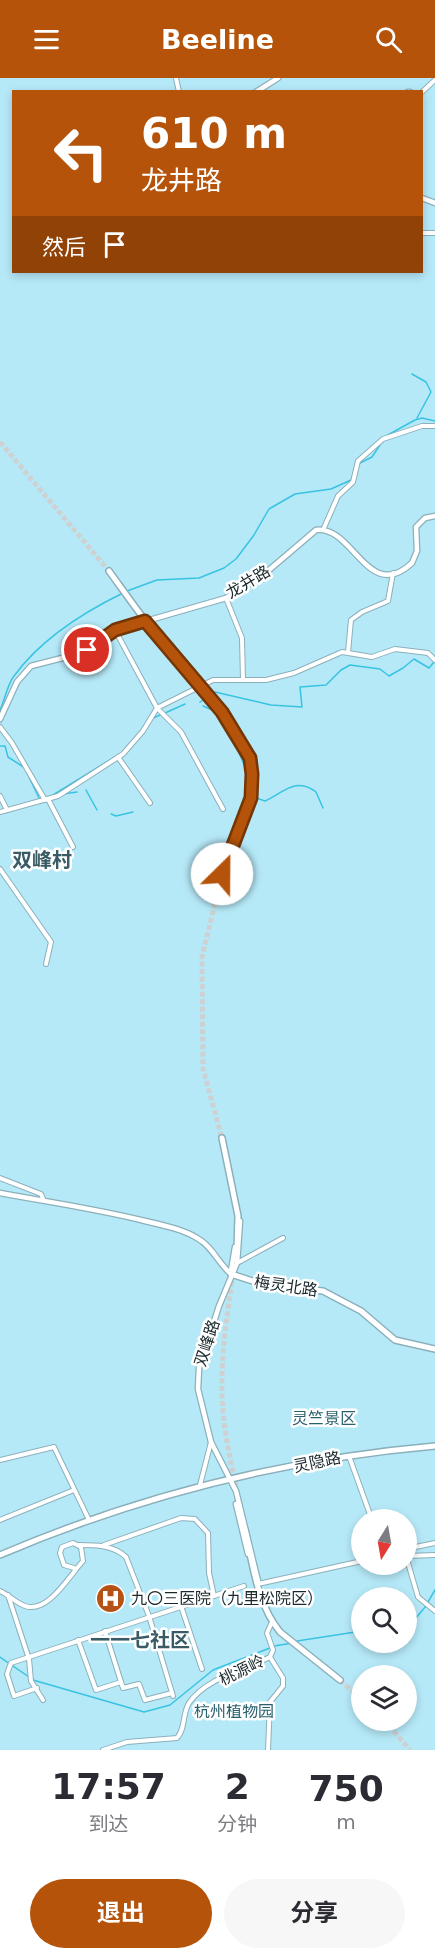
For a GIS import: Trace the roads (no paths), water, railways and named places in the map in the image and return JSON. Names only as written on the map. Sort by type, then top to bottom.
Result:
[{"type":"main road","points":[[109,571],[145,621],[208,695],[233,729],[250,758],[251,796],[222,874]]},
{"type":"main road","points":[[222,1138],[238,1216],[237,1249]]},
{"type":"main road","name":"梅灵北路","points":[[231,1274],[265,1285],[323,1291],[361,1311],[395,1340],[435,1349]]},
{"type":"main road","name":"灵隐路","points":[[0,1555],[89,1521],[200,1485],[349,1455],[435,1446]]},
{"type":"main road","points":[[245,1530],[262,1602],[272,1622],[296,1646],[339,1680]]},
{"type":"street","points":[[258,90],[262,85],[278,78]]},
{"type":"street","points":[[423,91],[435,80]]},
{"type":"street","points":[[435,426],[422,426],[382,439],[357,461],[353,482],[338,496],[323,530],[334,535],[375,572],[393,573],[412,563],[416,555],[416,527],[426,518],[435,516]]},
{"type":"street","name":"龙井路","points":[[0,719],[17,682],[31,666],[78,654],[115,630],[226,598],[268,572],[316,530],[323,530]]},
{"type":"street","points":[[348,652],[351,620],[362,612],[388,601],[393,573]]},
{"type":"street","points":[[226,598],[242,638],[243,680]]},
{"type":"street","points":[[115,630],[157,708],[181,732],[223,809]]},
{"type":"street","points":[[0,812],[62,793],[118,757],[132,745],[157,708],[201,686],[222,679],[257,681],[294,673],[342,652],[372,657],[395,649],[410,650],[428,653],[435,660]]},
{"type":"street","points":[[0,728],[12,743],[73,847]]},
{"type":"street","points":[[118,757],[150,803]]},
{"type":"street","points":[[0,796],[7,810]]},
{"type":"street","points":[[0,869],[51,942],[46,964]]},
{"type":"street","points":[[0,1178],[41,1194],[44,1202]]},
{"type":"street","name":"梅灵北路","points":[[0,1193],[116,1214],[167,1226],[196,1237],[208,1246],[222,1266],[231,1274]]},
{"type":"street","points":[[231,1274],[237,1263],[241,1232],[235,1200]]},
{"type":"street","points":[[231,1274],[236,1235],[235,1200]]},
{"type":"street","points":[[237,1263],[283,1238]]},
{"type":"street","name":"双峰路","points":[[231,1274],[197,1377],[199,1399],[211,1442],[232,1480],[245,1519],[258,1571],[258,1584]]},
{"type":"street","points":[[200,1485],[211,1442]]},
{"type":"street","points":[[0,1460],[54,1447],[89,1521]]},
{"type":"street","points":[[349,1455],[368,1509]]},
{"type":"street","points":[[0,1520],[74,1490]]},
{"type":"street","points":[[102,1546],[181,1518],[195,1519],[208,1534],[209,1573],[214,1596]]},
{"type":"street","points":[[417,1547],[435,1543]]},
{"type":"street","points":[[74,1568],[62,1562],[60,1550],[67,1545],[102,1546],[119,1550],[126,1557],[149,1616],[173,1694],[145,1700],[139,1684],[123,1688],[105,1631]]},
{"type":"street","points":[[0,1591],[24,1606],[40,1606],[53,1597],[74,1568],[84,1560],[79,1545]]},
{"type":"street","points":[[417,1556],[435,1555]]},
{"type":"street","points":[[258,1584],[351,1563]]},
{"type":"street","points":[[412,1575],[418,1598],[435,1611]]},
{"type":"street","points":[[37,1688],[14,1696],[7,1674],[10,1664],[28,1656],[244,1586]]},
{"type":"street","points":[[8,1595],[28,1656],[31,1678],[42,1700]]},
{"type":"street","points":[[181,1606],[202,1669]]},
{"type":"street","name":"桃源岭","points":[[104,1750],[127,1742],[175,1740],[183,1728],[189,1703],[200,1692],[223,1678],[270,1657],[272,1647],[267,1633],[272,1622]]},
{"type":"street","points":[[78,1640],[94,1689],[121,1682]]},
{"type":"street","points":[[268,1750],[270,1702],[283,1686],[283,1678],[270,1657]]},
{"type":"waterway","points":[[412,374],[426,382],[431,392],[417,418]]},
{"type":"waterway","points":[[386,436],[415,420],[422,418],[435,421]]},
{"type":"waterway","points":[[360,463],[372,457],[380,445]]},
{"type":"waterway","points":[[127,591],[157,580],[199,578],[224,568],[236,559],[254,535],[269,509],[295,494],[331,489],[351,480]]},
{"type":"waterway","points":[[0,710],[12,680],[37,650],[78,618],[123,593]]},
{"type":"waterway","points":[[200,702],[215,692],[271,705],[302,707],[300,687],[326,685],[341,670],[350,665],[380,669],[389,676],[414,659],[429,668],[434,662]]},
{"type":"waterway","points":[[165,713],[185,704]]},
{"type":"waterway","points":[[203,706],[217,712],[229,732],[244,765],[246,788],[249,794]]},
{"type":"waterway","points":[[151,719],[160,715]]},
{"type":"waterway","points":[[0,746],[5,746],[8,757],[25,768]]},
{"type":"waterway","points":[[53,795],[118,755]]},
{"type":"waterway","points":[[28,775],[40,800]]},
{"type":"waterway","points":[[253,797],[265,801],[296,786],[309,787],[316,792],[323,808]]},
{"type":"waterway","points":[[86,790],[97,810]]},
{"type":"waterway","points":[[63,794],[77,792]]},
{"type":"waterway","points":[[111,814],[116,816],[133,812]]},
{"type":"waterway","points":[[428,1602],[435,1590]]},
{"type":"waterway","points":[[417,1617],[426,1606]]},
{"type":"waterway","points":[[297,1641],[351,1633]]},
{"type":"waterway","points":[[274,1646],[293,1643]]},
{"type":"waterway","points":[[33,1680],[144,1712],[170,1705],[213,1670],[270,1648]]},
{"type":"waterway","points":[[0,1657],[29,1677]]},
{"type":"tunnel","points":[[0,442],[109,571]]},
{"type":"tunnel","points":[[222,874],[202,957],[203,1069],[222,1138]]},
{"type":"tunnel","points":[[233,1274],[223,1350],[222,1395],[225,1431],[237,1491]]},
{"type":"tunnel","points":[[340,1680],[351,1690]]},
{"type":"tunnel","points":[[394,1731],[410,1750]]},
{"type":"place","name":"九〇三医院（九里松院区）","points":[[110,1598]]},
{"type":"district","name":"双峰村","points":[[42,860]]},
{"type":"district","name":"一一七社区","points":[[140,1640]]},
{"type":"park label","name":"灵竺景区","points":[[324,1418]]},
{"type":"park label","name":"杭州植物园","points":[[234,1711]]}]
